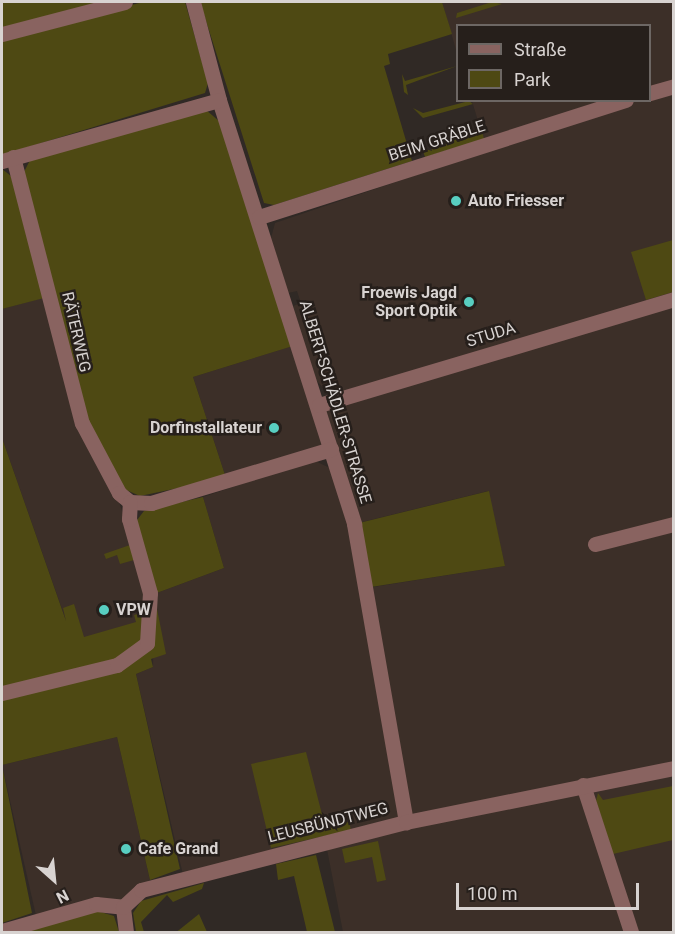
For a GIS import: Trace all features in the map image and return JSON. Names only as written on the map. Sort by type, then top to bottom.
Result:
[{"type":"street","points":[[2,34],[125,2]]},
{"type":"street","name":"ALBERT-SCHÄDLER-STRASSE","points":[[193,2],[219,100],[259,217],[358,542],[406,822]]},
{"type":"street","points":[[651,93],[674,86]]},
{"type":"street","points":[[7,159],[219,100]]},
{"type":"street","name":"BEIM GRÄBLE","points":[[259,217],[620,102]]},
{"type":"street","name":"RÄTERWEG","points":[[7,159],[82,423],[102,470],[130,502]]},
{"type":"street","name":"STUDA","points":[[318,405],[674,299]]},
{"type":"street","points":[[2,693],[117,665],[147,643],[150,593],[129,519],[130,502],[151,503],[198,493],[331,449]]},
{"type":"street","points":[[595,544],[674,524]]},
{"type":"street","name":"LEUSBÜNDTWEG","points":[[123,907],[141,890],[406,822],[674,768]]},
{"type":"street","points":[[584,785],[631,933]]},
{"type":"street","points":[[2,931],[96,904],[123,907],[126,933]]},
{"type":"shaded area","points":[[442,2],[673,2],[673,932],[343,932],[326,844],[184,879],[136,674],[153,667],[154,594],[224,568],[203,497],[313,460],[330,468],[331,449],[226,478],[193,377],[299,344],[318,405],[330,395],[315,379],[293,306],[301,303],[297,291],[288,293],[271,238],[275,223],[487,151],[472,102],[651,102],[651,24],[456,24],[456,50]],"holes":[[[488,491],[505,566],[367,588],[354,524]]]},
{"type":"shaded area","points":[[49,296],[150,593],[143,630],[76,649],[2,438],[2,309]]},
{"type":"shaded area","points":[[117,737],[150,880],[125,901],[37,920],[2,765]]},
{"type":"green space","points":[[2,2],[102,2],[2,28]]},
{"type":"green space","points":[[143,2],[185,2],[208,83],[205,93],[2,155],[2,39]]},
{"type":"green space","points":[[200,2],[442,2],[452,34],[388,54],[390,64],[384,66],[412,161],[274,205],[264,203]]},
{"type":"green space","points":[[492,2],[502,4],[456,18],[457,13]]},
{"type":"green space","points":[[456,66],[406,85],[408,95],[404,92],[402,74],[405,81]]},
{"type":"green space","points":[[465,102],[473,104],[423,118],[413,108],[423,113]]},
{"type":"green space","points":[[206,110],[219,121],[293,346],[193,377],[226,478],[140,496],[124,489],[90,426],[24,172],[30,160]]},
{"type":"green space","points":[[482,131],[484,139],[425,157],[422,148],[432,151],[431,146]]},
{"type":"green space","points":[[2,169],[11,176],[44,298],[2,309]]},
{"type":"green space","points":[[673,240],[673,292],[646,300],[631,252]]},
{"type":"green space","points":[[2,438],[66,621],[63,608],[74,604],[84,637],[136,622],[134,615],[145,612],[137,520],[144,511],[203,497],[224,568],[154,594],[166,654],[151,659],[153,667],[136,674],[180,869],[150,880],[117,737],[2,765]]},
{"type":"green space","points":[[489,491],[505,566],[371,587],[359,523]]},
{"type":"green space","points":[[130,545],[134,560],[120,564],[117,555],[106,559],[104,554]]},
{"type":"green space","points":[[306,752],[325,826],[349,822],[351,830],[271,848],[251,764]]},
{"type":"green space","points":[[2,765],[32,913],[2,923]]},
{"type":"green space","points":[[673,786],[673,840],[613,854],[596,801],[598,793],[603,800]]},
{"type":"green space","points":[[378,841],[386,880],[377,882],[372,857],[345,863],[342,849]]},
{"type":"green space","points":[[316,855],[335,932],[307,932],[294,876],[278,880],[276,864]]},
{"type":"green space","points":[[204,883],[202,889],[173,902],[167,895],[141,922],[144,932],[136,932],[133,913],[141,901]]},
{"type":"green space","points":[[94,910],[114,916],[119,932],[17,932]]},
{"type":"green space","points":[[199,914],[207,932],[176,932],[179,930]]},
{"type":"place","name":"Auto Friesser","points":[[456,201]]},
{"type":"place","name":"Froewis Jagd Sport Optik","points":[[469,302]]},
{"type":"place","name":"Dorfinstallateur","points":[[274,428]]},
{"type":"place","name":"VPW","points":[[104,610]]},
{"type":"place","name":"Cafe Grand","points":[[126,849]]}]
